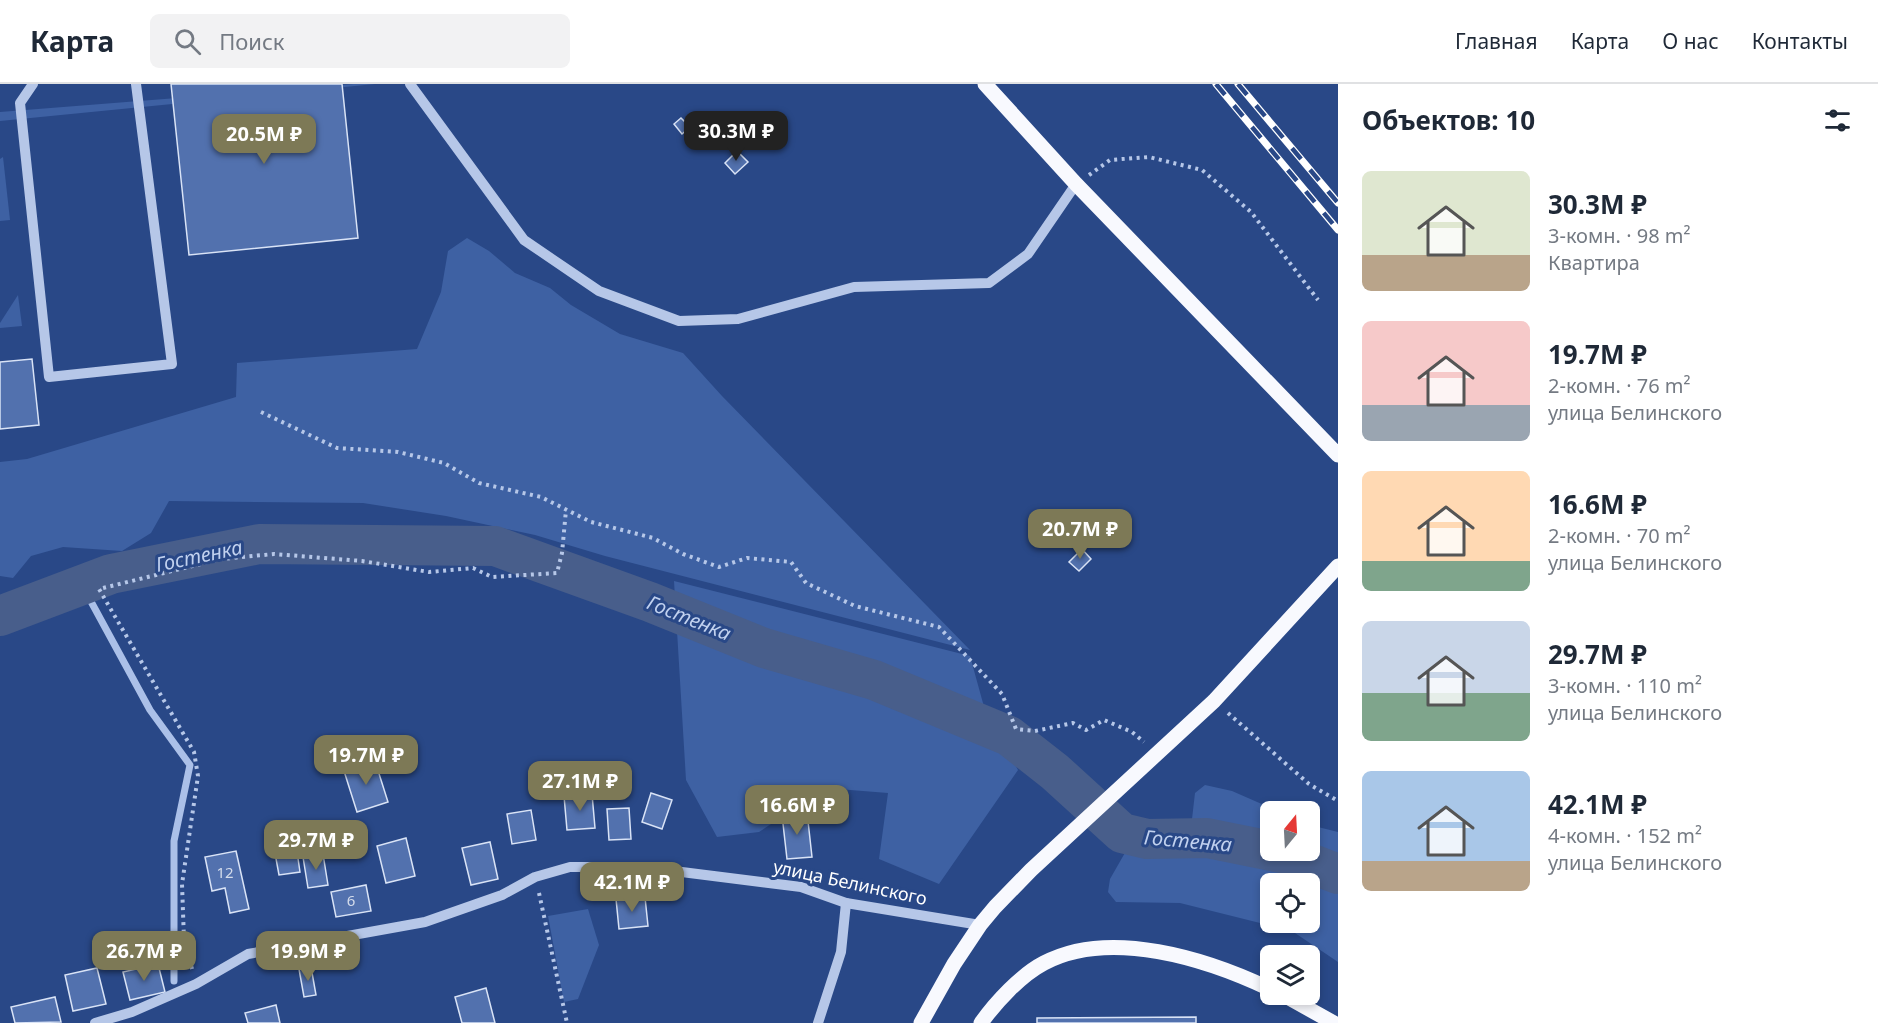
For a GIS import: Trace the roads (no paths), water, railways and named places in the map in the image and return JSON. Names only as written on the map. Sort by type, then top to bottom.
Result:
[{"type":"main road","points":[[985,84],[1076,184],[1338,455]]},
{"type":"main road","points":[[921,1023],[954,964],[980,925],[1031,870],[1214,701],[1338,566]]},
{"type":"main road","points":[[981,1023],[990,1010],[1015,985],[1042,963],[1068,953],[1100,947],[1133,948],[1173,956],[1216,968],[1260,985]]},
{"type":"main road","points":[[1302,1005],[1334,1023]]},
{"type":"street","points":[[33,84],[20,103],[49,377],[172,364],[136,84]]},
{"type":"street","points":[[410,84],[524,240],[599,291],[679,321],[738,319],[854,287],[989,284],[1028,254],[1076,184]]},
{"type":"street","name":"улица Белинского","points":[[95,1023],[132,1012],[196,984],[248,954],[425,922],[502,895],[535,878],[570,867],[642,867],[801,887],[846,903],[980,925]]},
{"type":"street","points":[[818,1023],[841,952],[846,903]]},
{"type":"waterway","name":"Гостенка","points":[[0,616],[111,574],[259,544],[495,546],[650,602],[764,648],[874,680],[1009,736],[1055,772],[1122,833],[1147,839],[1207,838],[1286,854],[1338,874]]},
{"type":"waterway","points":[[82,585],[150,710],[190,765],[174,841],[174,981]]},
{"type":"railway","points":[[1216,84],[1338,230]]},
{"type":"railway","points":[[1238,84],[1338,203]]}]
